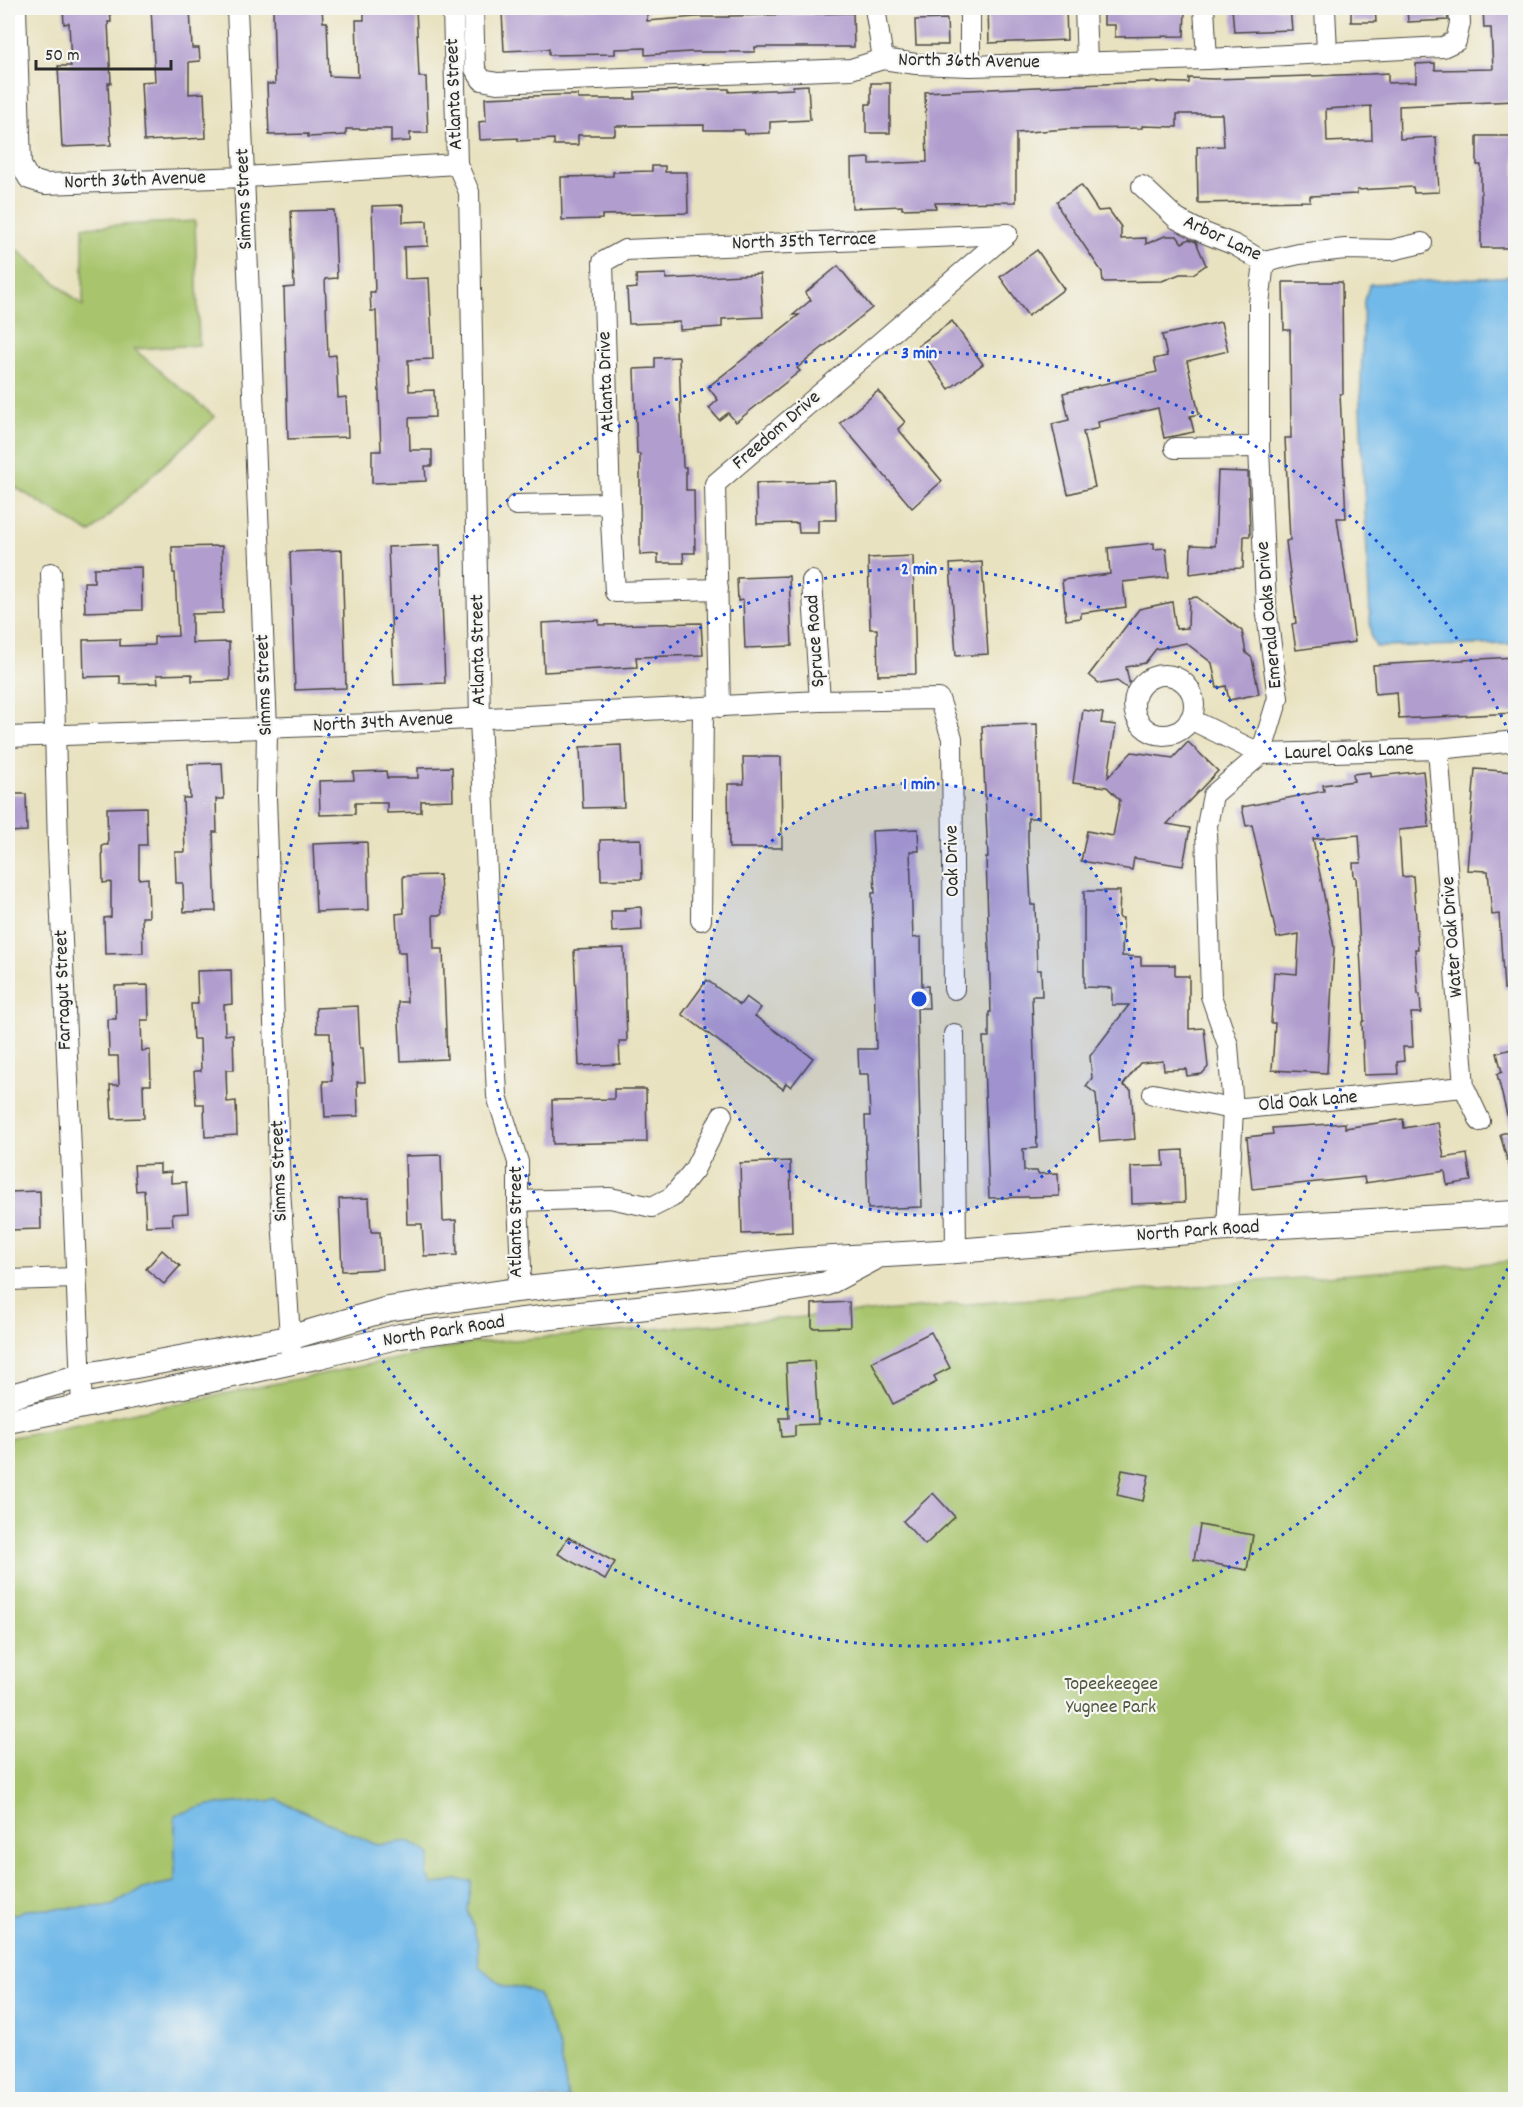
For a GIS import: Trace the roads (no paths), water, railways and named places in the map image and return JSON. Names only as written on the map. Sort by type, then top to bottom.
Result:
[{"type":"street","name":"North 36th Avenue","points":[[16,8],[21,165],[29,179],[45,184],[245,177],[457,164]]},
{"type":"street","name":"Simms Street","points":[[237,8],[267,728],[266,798],[280,1190],[289,1338],[293,1362]]},
{"type":"street","name":"Atlanta Street","points":[[453,8],[457,164],[469,192],[480,718],[497,1096],[518,1162],[521,1269],[516,1290]]},
{"type":"street","name":"North 36th Avenue","points":[[473,8],[475,69],[482,80],[497,83],[851,69],[883,59],[916,64],[970,66],[1443,47],[1456,41],[1460,23],[1459,8]]},
{"type":"street","points":[[875,8],[883,59]]},
{"type":"street","points":[[970,8],[970,66]]},
{"type":"street","points":[[1085,8],[1087,63]]},
{"type":"street","points":[[1204,8],[1208,58]]},
{"type":"street","points":[[1325,8],[1328,52]]},
{"type":"street","name":"Arbor Lane","points":[[1142,186],[1177,219],[1235,245],[1264,262],[1345,249],[1392,250],[1422,243]]},
{"type":"street","name":"North 35th Terrace","points":[[603,261],[625,250],[1007,234]]},
{"type":"street","name":"Freedom Drive","points":[[701,920],[718,589],[715,484],[1007,234]]},
{"type":"street","name":"Atlanta Drive","points":[[603,261],[615,592],[718,589]]},
{"type":"street","name":"Emerald Oaks Drive","points":[[1261,754],[1278,698],[1266,607],[1259,447],[1259,304],[1264,262]]},
{"type":"street","points":[[1175,448],[1259,447]]},
{"type":"street","points":[[516,505],[610,503]]},
{"type":"street","name":"Farragut Street","points":[[51,573],[57,735],[58,847],[82,1407]]},
{"type":"street","name":"Spruce Road","points":[[812,581],[820,701]]},
{"type":"street","name":"North 34th Avenue","points":[[8,737],[372,724],[820,701],[939,699]]},
{"type":"street","name":"Oak Drive","points":[[939,699],[952,738],[954,989]]},
{"type":"street","name":"Laurel Oaks Lane","points":[[1190,719],[1261,754],[1438,749],[1515,741]]},
{"type":"street","name":"Water Oak Drive","points":[[1438,749],[1464,1087],[1480,1121]]},
{"type":"street","points":[[1227,1229],[1233,1109],[1228,1045],[1211,996],[1206,831],[1214,795],[1261,754]]},
{"type":"street","points":[[954,1034],[956,1251]]},
{"type":"street","name":"Old Oak Lane","points":[[1153,1094],[1233,1109],[1464,1087]]},
{"type":"street","points":[[518,1201],[610,1198],[652,1207],[672,1197],[694,1170],[722,1115]]},
{"type":"street","name":"North Park Road","points":[[8,1396],[81,1376],[289,1338],[388,1310],[516,1290],[799,1260],[956,1251],[1227,1229],[1515,1213]]},
{"type":"street","name":"North Park Road","points":[[8,1421],[293,1362],[400,1336],[523,1320],[752,1296],[826,1284],[880,1255]]},
{"type":"street","points":[[8,1280],[76,1278]]},
{"type":"water","points":[[1515,276],[1515,644],[1376,647],[1371,637],[1360,407],[1364,300],[1370,284]]},
{"type":"water","points":[[278,1800],[377,1845],[409,1841],[431,1854],[427,1874],[433,1885],[455,1880],[472,1881],[468,1909],[478,1944],[479,1966],[504,1987],[522,1987],[538,1994],[560,2049],[568,2099],[8,2099],[8,1913],[16,1914],[25,1910],[112,1906],[142,1890],[175,1882],[175,1815],[209,1805]]},
{"type":"park label","name":"Topeekeegee Yugnee Park","points":[[1111,1696]]}]
